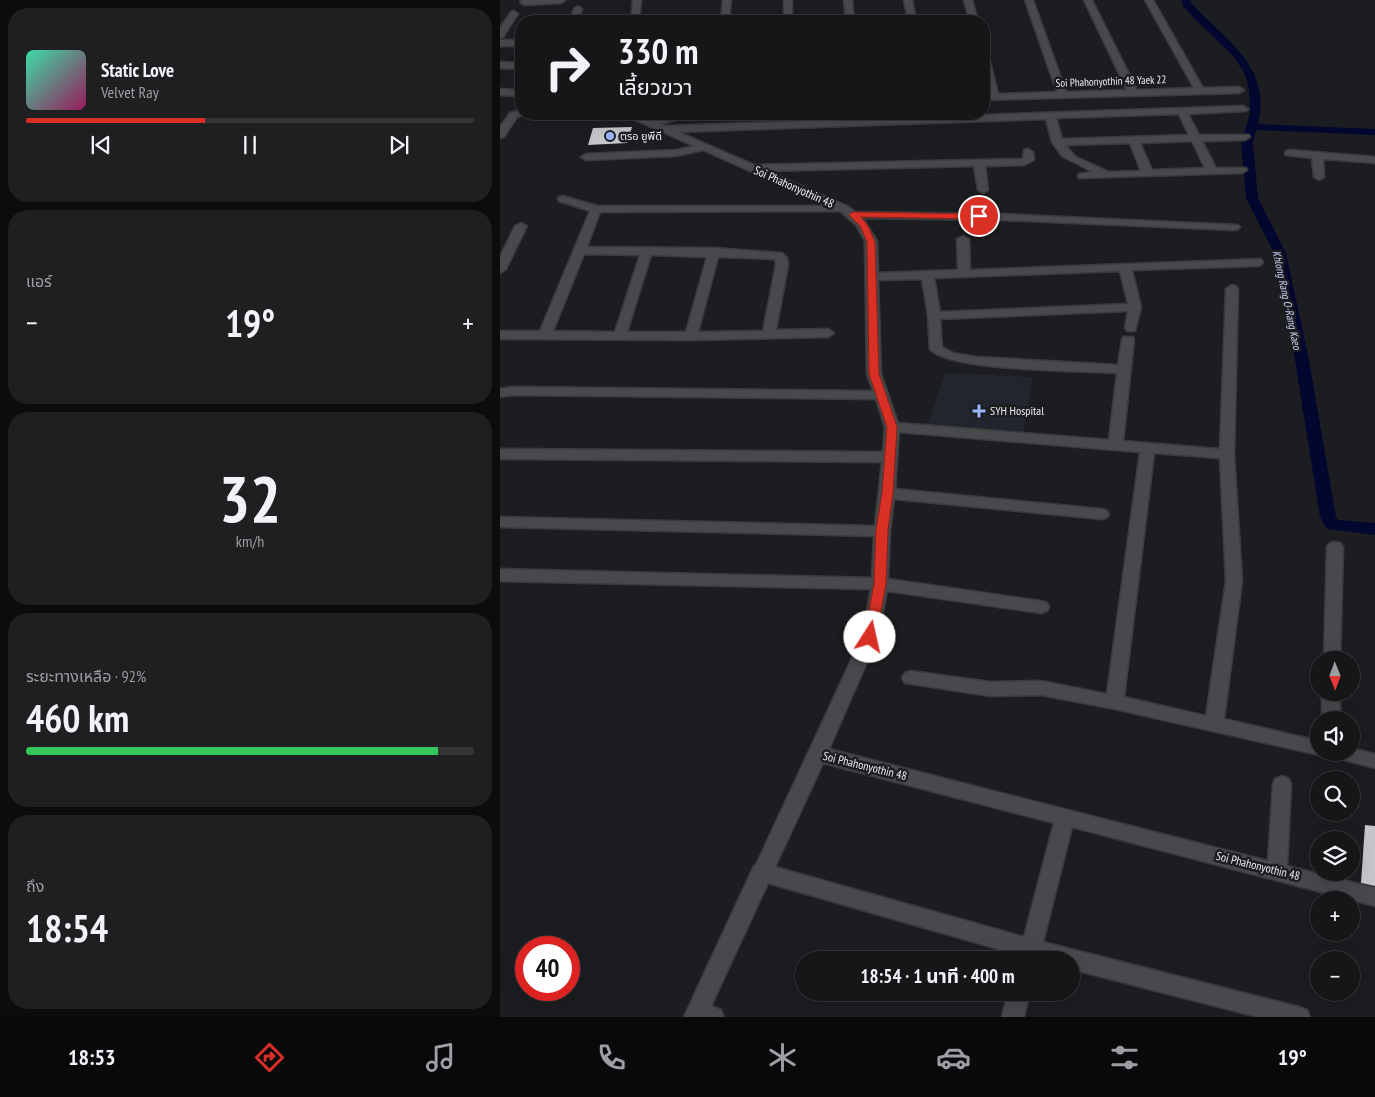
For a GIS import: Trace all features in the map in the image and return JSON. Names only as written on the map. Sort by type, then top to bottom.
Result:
[{"type":"street","points":[[524,2],[561,0]]},
{"type":"street","points":[[636,15],[637,0]]},
{"type":"street","points":[[725,15],[726,0],[739,0]]},
{"type":"street","points":[[788,0],[788,15]]},
{"type":"street","points":[[848,0],[849,15]]},
{"type":"street","points":[[908,0],[911,15]]},
{"type":"street","points":[[968,0],[972,15]]},
{"type":"street","points":[[1029,0],[1062,94]]},
{"type":"street","points":[[1088,0],[1133,92]]},
{"type":"street","points":[[1149,0],[1200,90]]},
{"type":"street","points":[[576,15],[578,9]]},
{"type":"street","points":[[500,35],[514,14]]},
{"type":"street","points":[[500,42],[515,43]]},
{"type":"street","points":[[500,65],[515,66]]},
{"type":"street","points":[[990,81],[994,96]]},
{"type":"street","name":"Soi Phahonyothin 48 Yaek 22","points":[[990,96],[1239,90]]},
{"type":"street","points":[[500,92],[515,92]]},
{"type":"street","points":[[990,117],[1243,108]]},
{"type":"street","points":[[1182,111],[1212,171]]},
{"type":"street","points":[[500,135],[515,114]]},
{"type":"street","points":[[1050,115],[1060,150],[1079,163],[1110,175]]},
{"type":"street","name":"Soi Phahonyothin 48","points":[[643,120],[848,212],[868,232],[871,242],[874,374],[892,427],[882,530],[880,584],[870,637],[818,754],[1065,818],[1277,870],[1375,897]]},
{"type":"street","points":[[657,126],[672,120]]},
{"type":"street","points":[[657,126],[871,120]]},
{"type":"street","points":[[1057,142],[1244,137]]},
{"type":"street","points":[[1134,140],[1148,174]]},
{"type":"street","points":[[586,157],[676,153],[704,147]]},
{"type":"street","points":[[750,168],[1028,161],[1030,158],[1028,152]]},
{"type":"street","points":[[1290,153],[1375,160]]},
{"type":"street","points":[[1316,155],[1319,177]]},
{"type":"street","points":[[979,163],[982,190]]},
{"type":"street","points":[[1083,176],[1242,170]]},
{"type":"street","points":[[563,199],[596,209],[848,212],[1234,227]]},
{"type":"street","points":[[545,335],[596,209]]},
{"type":"street","points":[[500,269],[520,226]]},
{"type":"street","points":[[963,239],[964,274]]},
{"type":"street","points":[[578,250],[778,255],[782,258],[769,335]]},
{"type":"street","points":[[620,335],[647,251]]},
{"type":"street","points":[[692,336],[714,252]]},
{"type":"street","points":[[873,277],[1257,262]]},
{"type":"street","points":[[1115,445],[1135,307],[1125,266]]},
{"type":"street","points":[[928,276],[934,316],[936,349],[949,356],[976,361],[1125,369]]},
{"type":"street","points":[[1214,724],[1234,581],[1227,454],[1232,289]]},
{"type":"street","points":[[934,316],[1135,307]]},
{"type":"street","points":[[500,335],[692,336],[828,333]]},
{"type":"street","points":[[500,393],[512,390],[881,396]]},
{"type":"street","points":[[892,427],[1227,454]]},
{"type":"street","points":[[1115,702],[1148,447]]},
{"type":"street","points":[[500,454],[890,457]]},
{"type":"street","points":[[887,493],[1101,514]]},
{"type":"street","points":[[500,522],[882,530]]},
{"type":"street","points":[[1332,651],[1335,547]]},
{"type":"street","points":[[500,574],[880,584],[1041,607]]},
{"type":"street","points":[[911,678],[990,689],[1041,688],[1115,702],[1310,746]]},
{"type":"street","points":[[702,1015],[761,872],[818,754]]},
{"type":"street","points":[[1360,757],[1375,761]]},
{"type":"street","points":[[1277,870],[1282,784]]},
{"type":"street","points":[[1030,951],[1065,818]]},
{"type":"street","points":[[761,872],[1019,951]]},
{"type":"street","points":[[1080,966],[1299,1017]]},
{"type":"street","points":[[1013,1017],[1017,1001]]},
{"type":"shaded area","name":"SYH Hospital","points":[[945,373],[1033,377],[1023,435],[927,425]]},
{"type":"building","name":"ตรอ ยูพีดี","points":[[632,127],[627,143],[588,145],[593,128]]},
{"type":"building","points":[[1365,825],[1375,826],[1375,886],[1361,883]]},
{"type":"waterway","name":"Khlong Rang O-Rang Kaeo","points":[[1186,0],[1186,4],[1198,17],[1237,54],[1249,72],[1254,88],[1255,114],[1251,127]]},
{"type":"waterway","points":[[1251,127],[1375,132]]},
{"type":"waterway","name":"Khlong Rang O-Rang Kaeo","points":[[1251,127],[1247,143],[1252,198],[1280,253],[1302,360],[1328,517],[1333,525],[1375,529]]},
{"type":"place","name":"ตรอ ยูพีดี","points":[[610,136]]},
{"type":"place","name":"SYH Hospital","points":[[979,411]]},
{"type":"route","points":[[870,637],[880,584],[882,530],[892,427],[874,374],[871,242],[868,232],[853,215],[979,216]]}]
